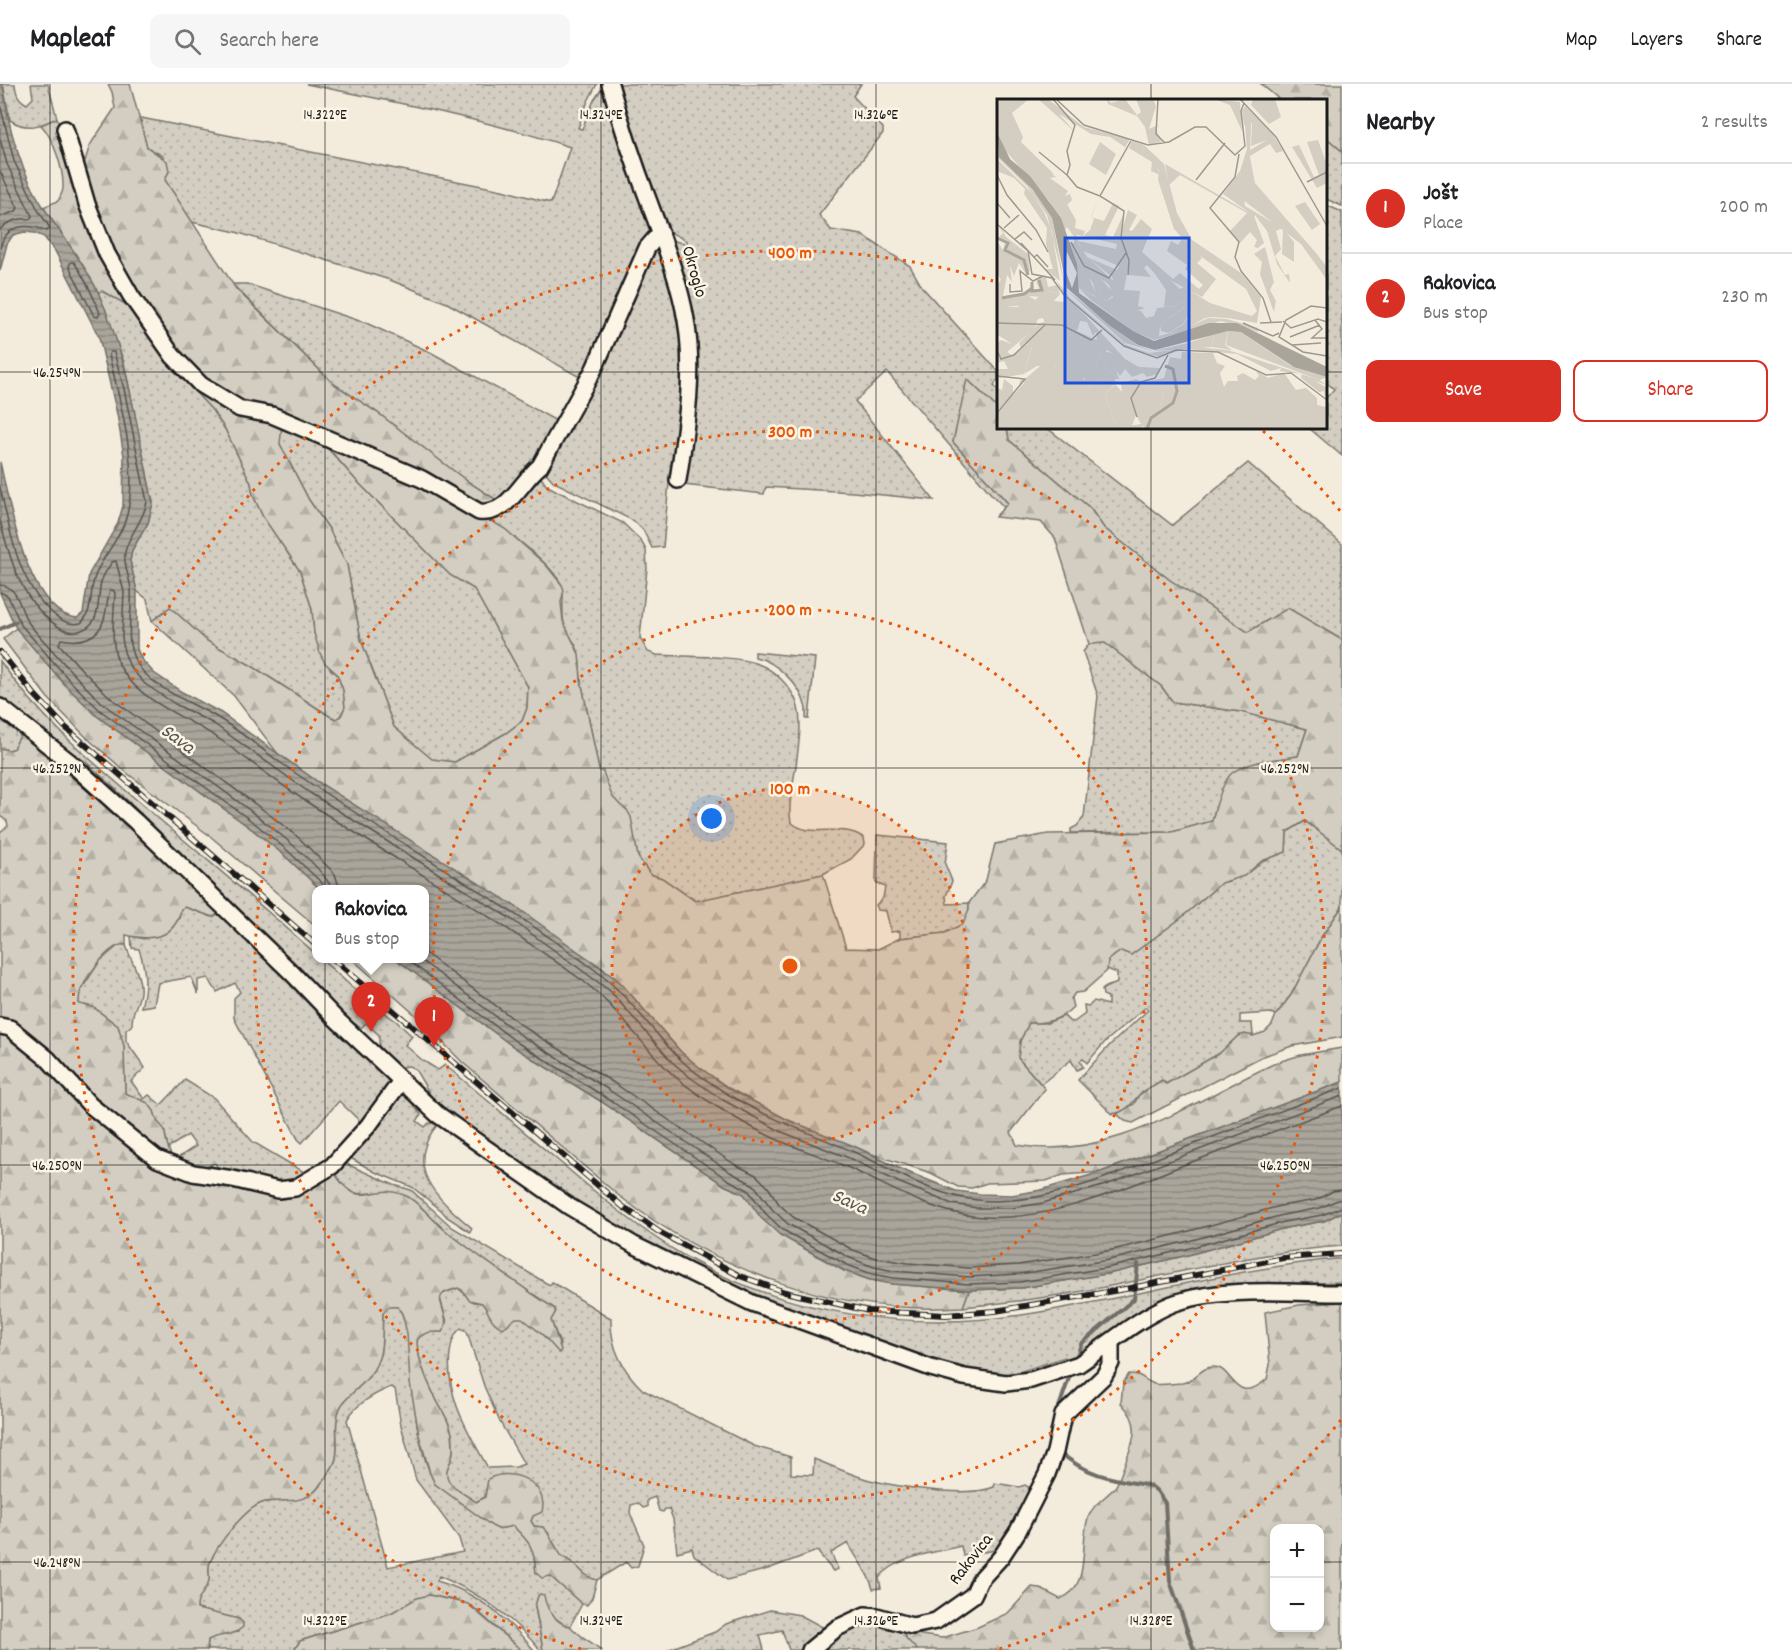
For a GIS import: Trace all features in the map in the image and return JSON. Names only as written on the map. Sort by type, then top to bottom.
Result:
[{"type":"street","name":"Okroglo","points":[[610,84],[629,148],[681,296],[688,340],[690,379],[678,480]]},
{"type":"street","points":[[65,129],[87,204],[107,254],[131,296],[173,356],[201,385],[240,409],[272,415],[422,479],[479,512],[488,513],[502,507],[528,476],[540,466],[594,369],[647,248],[660,233]]},
{"type":"street","points":[[0,707],[71,763],[136,822],[293,974],[335,1018],[437,1114],[570,1207],[634,1245],[752,1303],[900,1358],[964,1377],[992,1382],[1015,1382],[1031,1380],[1073,1367],[1157,1312],[1196,1297],[1249,1293],[1342,1293]]},
{"type":"street","points":[[0,1026],[10,1028],[48,1059],[90,1105],[158,1159],[193,1173],[233,1179],[278,1190],[295,1188],[332,1166],[368,1126],[401,1081]]},
{"type":"street","name":"Rakovica","points":[[810,1650],[837,1628],[865,1615],[912,1626],[936,1621],[973,1595],[980,1580],[1001,1557],[1018,1531],[1047,1474],[1056,1448],[1063,1415],[1104,1376],[1110,1362],[1111,1342]]},
{"type":"green space","points":[[3,84],[15,84],[18,96],[27,104],[33,98],[31,84],[48,84],[57,118],[34,126],[22,125],[10,120]]},
{"type":"green space","points":[[108,84],[130,84],[147,147],[167,161],[169,171],[165,180],[236,289],[334,384],[378,413],[467,481],[501,503],[488,519],[505,529],[546,565],[562,585],[564,590],[561,602],[563,621],[579,654],[581,680],[599,770],[603,772],[612,796],[631,817],[638,857],[650,874],[662,878],[695,901],[823,874],[846,948],[878,949],[900,938],[945,933],[963,924],[969,910],[969,903],[986,880],[995,844],[1048,834],[1172,832],[1212,821],[1222,789],[1232,773],[1254,763],[1298,756],[1307,729],[1241,712],[1173,702],[1161,686],[1105,643],[1089,644],[1055,538],[1041,522],[995,517],[1008,503],[953,442],[967,379],[997,408],[997,429],[1007,429],[1009,440],[1090,508],[1104,528],[1170,580],[1248,632],[1288,608],[1342,640],[1342,849],[1305,821],[1287,832],[1286,852],[1262,861],[1244,876],[1221,883],[1181,918],[1131,955],[1121,951],[1108,960],[1107,971],[1083,992],[1075,993],[1071,999],[1073,1007],[1063,1015],[1048,1021],[1029,1023],[1020,1041],[1018,1058],[1045,1089],[1011,1132],[1017,1145],[1052,1148],[1087,1145],[1152,1124],[1278,1062],[1301,1055],[1342,1048],[1342,1082],[1101,1172],[1063,1175],[1046,1181],[987,1183],[972,1188],[958,1187],[931,1173],[872,1154],[788,1120],[730,1089],[681,1052],[619,981],[600,966],[278,754],[234,696],[152,621],[170,607],[207,641],[252,666],[336,719],[341,716],[345,707],[343,690],[337,674],[325,663],[320,653],[314,633],[312,609],[300,571],[263,517],[253,495],[251,483],[225,429],[212,410],[187,383],[160,345],[143,329],[138,315],[126,304],[102,291],[98,292],[43,207],[58,201],[63,191],[63,181],[60,163],[53,145],[41,125],[57,118],[68,162],[85,197],[92,192],[83,167],[90,145],[115,108]],"holes":[[[282,424],[314,432],[355,479],[450,575],[474,589],[528,687],[527,708],[522,721],[506,733],[455,762],[432,759],[394,727],[361,640],[347,565],[280,444]]]},
{"type":"green space","points":[[306,84],[597,84],[578,128],[582,129],[594,100],[605,84],[652,228],[585,380],[447,303],[415,290],[390,280],[236,232],[192,222],[165,180],[169,171],[163,156],[147,147],[141,118],[502,190],[551,203],[570,147],[406,104]]},
{"type":"green space","points":[[616,84],[861,84],[853,96],[883,128],[883,133],[819,215],[831,230],[862,235],[910,266],[922,287],[997,370],[997,381],[994,386],[997,389],[997,408],[968,380],[953,442],[1008,503],[1005,508],[887,372],[855,401],[934,500],[766,487],[764,494],[684,485],[690,424],[671,247],[672,240],[685,244],[687,241],[668,231],[651,194]]},
{"type":"green space","points":[[1261,84],[1342,84],[1342,151],[1327,138],[1327,99],[1279,99]]},
{"type":"green space","points":[[1327,138],[1342,151],[1342,206],[1327,199]]},
{"type":"green space","points":[[1327,205],[1342,212],[1342,456],[1310,429],[1327,429],[1327,397],[1334,389],[1327,383]]},
{"type":"green space","points":[[659,247],[670,276],[679,318],[682,342],[682,388],[663,547],[652,548],[643,530],[634,521],[554,482],[547,474],[546,466],[651,249]]},
{"type":"green space","points":[[232,284],[247,284],[366,323],[430,352],[562,424],[546,450],[501,503],[467,481],[378,413],[334,384]]},
{"type":"green space","points":[[101,291],[126,304],[138,315],[150,335],[225,429],[251,483],[253,495],[263,517],[300,571],[312,609],[314,633],[331,670],[337,674],[343,690],[345,707],[336,719],[252,666],[207,641],[170,607],[152,621],[147,599],[137,591],[130,561],[132,550],[148,523],[153,503],[124,362],[98,292]]},
{"type":"green space","points":[[281,424],[313,432],[355,479],[450,575],[474,589],[528,687],[527,708],[522,721],[506,733],[455,762],[432,760],[394,727],[361,640],[347,565],[280,444]]},
{"type":"green space","points":[[1007,429],[1048,429],[1172,525],[1248,463],[1342,544],[1342,640],[1288,608],[1248,632],[1170,580],[1104,528],[1090,508],[1009,440]]},
{"type":"green space","points":[[540,476],[546,485],[623,523],[641,541],[646,550],[647,568],[640,638],[648,652],[657,655],[748,661],[771,671],[788,687],[796,700],[800,726],[791,799],[791,822],[807,830],[846,831],[864,838],[865,844],[851,859],[823,874],[696,901],[662,878],[650,874],[638,857],[627,810],[617,803],[600,772],[583,690],[578,651],[564,623],[562,586],[540,559],[488,519]]},
{"type":"green space","points":[[16,628],[97,716],[284,855],[316,885],[312,885],[312,923],[210,836],[127,773],[87,738],[47,697],[3,639]]},
{"type":"green space","points":[[1105,643],[1161,686],[1173,702],[1241,712],[1307,729],[1298,756],[1258,762],[1214,812],[1212,821],[1172,832],[1071,833],[1071,829],[1077,826],[1084,817],[1098,696],[1083,652],[1089,644]]},
{"type":"green space","points":[[755,652],[815,658],[809,719],[806,719],[806,708],[798,689],[778,668],[755,657]]},
{"type":"green space","points":[[0,661],[33,703],[90,760],[312,951],[312,963],[325,963],[412,1036],[405,1045],[422,1060],[438,1070],[445,1065],[634,1223],[686,1257],[726,1277],[809,1306],[852,1314],[940,1321],[1028,1314],[1258,1270],[1336,1259],[1342,1259],[1342,1282],[1198,1288],[1175,1294],[1130,1318],[1068,1360],[1065,1357],[1013,1374],[990,1375],[927,1361],[752,1296],[659,1252],[559,1192],[489,1144],[432,1098],[415,1069],[409,1066],[396,1068],[379,1046],[379,1035],[366,1023],[361,1028],[341,1015],[124,797],[85,761],[35,728],[0,699]]},
{"type":"green space","points":[[0,717],[21,734],[13,749],[0,748]]},
{"type":"green space","points":[[21,734],[146,841],[219,913],[213,917],[185,907],[181,909],[173,927],[161,936],[144,938],[126,935],[126,945],[120,945],[106,954],[84,984],[79,995],[79,1004],[93,1007],[118,1026],[124,1046],[125,1093],[148,1103],[154,1111],[157,1121],[164,1129],[175,1177],[228,1183],[280,1195],[333,1170],[342,1184],[359,1194],[385,1191],[396,1192],[408,1197],[459,1241],[555,1309],[551,1320],[561,1350],[559,1353],[543,1335],[522,1318],[516,1318],[503,1328],[499,1326],[493,1321],[482,1303],[469,1300],[458,1288],[446,1292],[441,1297],[446,1321],[442,1332],[422,1335],[417,1340],[417,1347],[426,1376],[451,1429],[453,1454],[447,1473],[450,1482],[456,1489],[476,1502],[485,1497],[488,1479],[497,1475],[517,1476],[534,1485],[543,1501],[542,1512],[533,1516],[531,1521],[534,1526],[546,1530],[562,1557],[572,1562],[587,1576],[597,1580],[592,1598],[587,1605],[582,1604],[550,1576],[542,1578],[536,1573],[530,1546],[513,1526],[498,1529],[492,1526],[435,1484],[419,1435],[410,1383],[407,1333],[402,1313],[398,1307],[393,1307],[387,1308],[383,1313],[381,1351],[375,1367],[340,1408],[337,1420],[336,1458],[325,1478],[317,1489],[306,1497],[257,1505],[241,1518],[225,1537],[210,1562],[209,1580],[198,1601],[197,1609],[239,1619],[243,1627],[235,1632],[208,1640],[207,1650],[0,1650],[0,832],[8,826],[7,821],[0,816],[0,748],[13,749]]},
{"type":"green space","points":[[1305,821],[1342,849],[1342,907],[1322,936],[1291,995],[1276,1015],[1271,1013],[1240,1015],[1240,1023],[1252,1023],[1253,1036],[1238,1036],[1220,1053],[1166,1084],[1162,1080],[1140,1094],[1129,1107],[1117,1113],[1112,1114],[1078,1080],[1110,1045],[1148,1010],[1146,1007],[1105,1042],[1087,1063],[1083,1059],[1080,1061],[1083,1067],[1077,1070],[1071,1060],[1041,1084],[1018,1058],[1020,1041],[1029,1023],[1047,1023],[1064,1016],[1074,1022],[1085,1014],[1084,1005],[1089,1006],[1094,1001],[1108,1005],[1108,997],[1103,995],[1102,990],[1117,983],[1117,973],[1107,969],[1108,960],[1121,951],[1131,955],[1181,918],[1221,883],[1254,869],[1262,861],[1286,852],[1287,832]]},
{"type":"green space","points":[[877,835],[948,842],[945,864],[952,881],[946,896],[947,904],[969,903],[963,924],[945,933],[900,938],[900,931],[891,932],[886,911],[878,910],[876,905],[883,898],[885,887],[876,883]]},
{"type":"green space","points":[[185,907],[212,917],[219,913],[386,1076],[390,1087],[364,1125],[339,1101],[302,1143],[298,1139],[234,1018],[234,998],[240,992],[235,983],[217,992],[208,978],[198,980],[198,994],[191,977],[158,983],[154,1005],[141,1007],[145,985],[144,971],[139,949],[132,948],[131,936],[144,939],[179,919],[181,909]]},
{"type":"green space","points":[[1342,907],[1342,1037],[1292,1046],[1261,1057],[1133,1123],[1125,1121],[1117,1114],[1134,1104],[1139,1095],[1162,1080],[1166,1084],[1220,1053],[1238,1036],[1245,1034],[1253,1036],[1265,1032],[1291,995],[1322,936]]},
{"type":"green space","points":[[120,944],[126,945],[138,974],[140,986],[132,1025],[126,1030],[126,1041],[145,1068],[131,1081],[144,1099],[149,1095],[161,1105],[185,1080],[214,1098],[253,1142],[309,1175],[289,1184],[221,1173],[215,1163],[211,1164],[213,1171],[205,1180],[175,1177],[173,1161],[196,1146],[188,1135],[168,1148],[164,1129],[148,1103],[125,1093],[124,1046],[118,1026],[93,1007],[79,1004],[79,993],[100,961]]},
{"type":"green space","points":[[357,963],[401,963],[515,1048],[602,1102],[724,1185],[744,1194],[780,1235],[844,1271],[870,1280],[969,1290],[963,1307],[916,1308],[870,1304],[825,1296],[780,1283],[696,1246],[656,1222],[618,1195],[462,1062],[420,1019]]},
{"type":"green space","points":[[399,1095],[407,1096],[421,1115],[417,1121],[425,1127],[429,1123],[438,1124],[427,1140],[423,1155],[424,1169],[428,1182],[447,1206],[472,1228],[470,1232],[447,1217],[412,1187],[375,1172],[347,1156]]},
{"type":"green space","points":[[342,1162],[411,1190],[452,1227],[546,1283],[550,1285],[552,1282],[611,1318],[615,1349],[619,1358],[629,1375],[643,1390],[754,1446],[791,1457],[791,1474],[813,1475],[814,1459],[863,1478],[915,1488],[968,1492],[994,1487],[995,1483],[1019,1487],[1025,1485],[1034,1490],[995,1550],[963,1556],[961,1546],[917,1556],[887,1571],[879,1578],[881,1588],[873,1589],[848,1543],[831,1553],[838,1569],[833,1571],[817,1551],[768,1569],[727,1580],[694,1555],[692,1548],[677,1552],[673,1519],[669,1509],[659,1511],[655,1497],[647,1500],[647,1507],[643,1508],[638,1503],[631,1505],[630,1513],[644,1545],[638,1566],[631,1568],[626,1562],[597,1580],[592,1578],[572,1562],[562,1558],[546,1530],[534,1526],[531,1521],[533,1516],[486,1489],[485,1497],[476,1502],[449,1482],[446,1473],[453,1454],[451,1429],[426,1376],[417,1347],[417,1340],[422,1335],[442,1332],[447,1322],[440,1298],[442,1294],[458,1288],[474,1302],[482,1303],[507,1325],[516,1317],[522,1317],[559,1352],[560,1344],[551,1320],[555,1309],[459,1241],[408,1197],[352,1192],[346,1189],[333,1170]],"holes":[[[461,1328],[467,1332],[484,1386],[500,1422],[524,1464],[516,1467],[488,1468],[460,1413],[451,1384],[450,1353],[456,1333]]]},
{"type":"green space","points":[[1342,1212],[1342,1246],[1263,1256],[1071,1293],[963,1307],[969,1290],[1021,1288],[1112,1273],[1286,1228],[1324,1221]]},
{"type":"green space","points":[[1342,1302],[1342,1650],[917,1650],[905,1637],[904,1627],[921,1635],[942,1638],[978,1627],[1008,1613],[1032,1587],[1039,1588],[1060,1599],[1070,1593],[1077,1585],[1081,1575],[1090,1513],[1116,1485],[1133,1441],[1132,1419],[1121,1403],[1123,1383],[1129,1374],[1160,1385],[1186,1382],[1205,1369],[1214,1367],[1226,1373],[1241,1388],[1256,1387],[1267,1379],[1270,1365],[1265,1312],[1299,1305]]},
{"type":"green space","points":[[398,1307],[407,1328],[419,1434],[425,1460],[435,1484],[498,1529],[513,1526],[530,1547],[536,1573],[550,1576],[582,1604],[570,1626],[560,1622],[538,1596],[535,1607],[543,1650],[540,1650],[518,1626],[494,1607],[468,1590],[439,1576],[437,1581],[465,1592],[491,1608],[534,1650],[521,1650],[474,1608],[458,1601],[429,1595],[391,1613],[300,1641],[294,1650],[207,1650],[208,1640],[217,1635],[238,1632],[239,1619],[197,1609],[198,1601],[208,1584],[209,1565],[214,1555],[233,1527],[257,1505],[306,1497],[317,1489],[328,1474],[336,1458],[336,1426],[340,1408],[370,1375],[379,1359],[383,1313],[387,1308]],"holes":[[[391,1387],[395,1389],[401,1425],[416,1480],[459,1538],[463,1552],[388,1567],[347,1420],[366,1400]]]},
{"type":"green space","points":[[540,1594],[544,1595],[549,1610],[556,1619],[570,1626],[601,1650],[543,1650],[535,1606]]},
{"type":"green space","points":[[429,1595],[468,1604],[521,1650],[294,1650],[300,1641],[391,1613],[417,1598]]},
{"type":"green space","points":[[770,1610],[800,1615],[826,1629],[806,1650],[789,1650],[782,1630],[760,1635],[764,1650],[667,1650],[715,1632],[726,1624]]},
{"type":"green space","points":[[865,1618],[904,1627],[917,1650],[814,1650]]},
{"type":"water","name":"Sava","points":[[0,84],[3,84],[16,148],[28,179],[98,292],[109,317],[125,369],[153,503],[148,523],[132,550],[130,561],[137,591],[137,649],[142,660],[154,673],[182,692],[221,713],[318,782],[518,908],[619,981],[681,1052],[730,1089],[788,1120],[956,1191],[1012,1195],[1041,1190],[1101,1172],[1342,1082],[1342,1212],[1324,1221],[1286,1228],[1112,1273],[1021,1288],[969,1290],[870,1280],[845,1271],[780,1235],[761,1218],[744,1194],[724,1185],[602,1102],[515,1048],[401,963],[429,963],[429,885],[316,885],[253,830],[97,716],[66,686],[16,628],[0,593],[0,462],[15,527],[33,577],[45,597],[60,612],[77,618],[83,613],[89,574],[118,523],[123,506],[124,456],[99,337],[55,251],[44,237],[35,233],[24,232],[13,235],[7,244],[0,271]]},
{"type":"waterway","points":[[0,629],[16,622]]},
{"type":"waterway","points":[[1076,1359],[1081,1344],[1134,1299],[1138,1264]]},
{"type":"waterway","points":[[1057,1413],[1071,1372]]},
{"type":"waterway","points":[[1060,1452],[1091,1472],[1151,1486],[1157,1491],[1165,1503],[1170,1581],[1194,1650]]},
{"type":"railway","points":[[0,652],[34,694],[65,727],[312,942]]},
{"type":"railway","points":[[338,963],[622,1206],[659,1232],[740,1276],[785,1292],[869,1311],[946,1315],[995,1311],[1131,1288],[1283,1258],[1342,1254]]},
{"type":"place","name":"Rakovica","points":[[371,1032]]},
{"type":"place","name":"Jošt","points":[[434,1047]]}]
